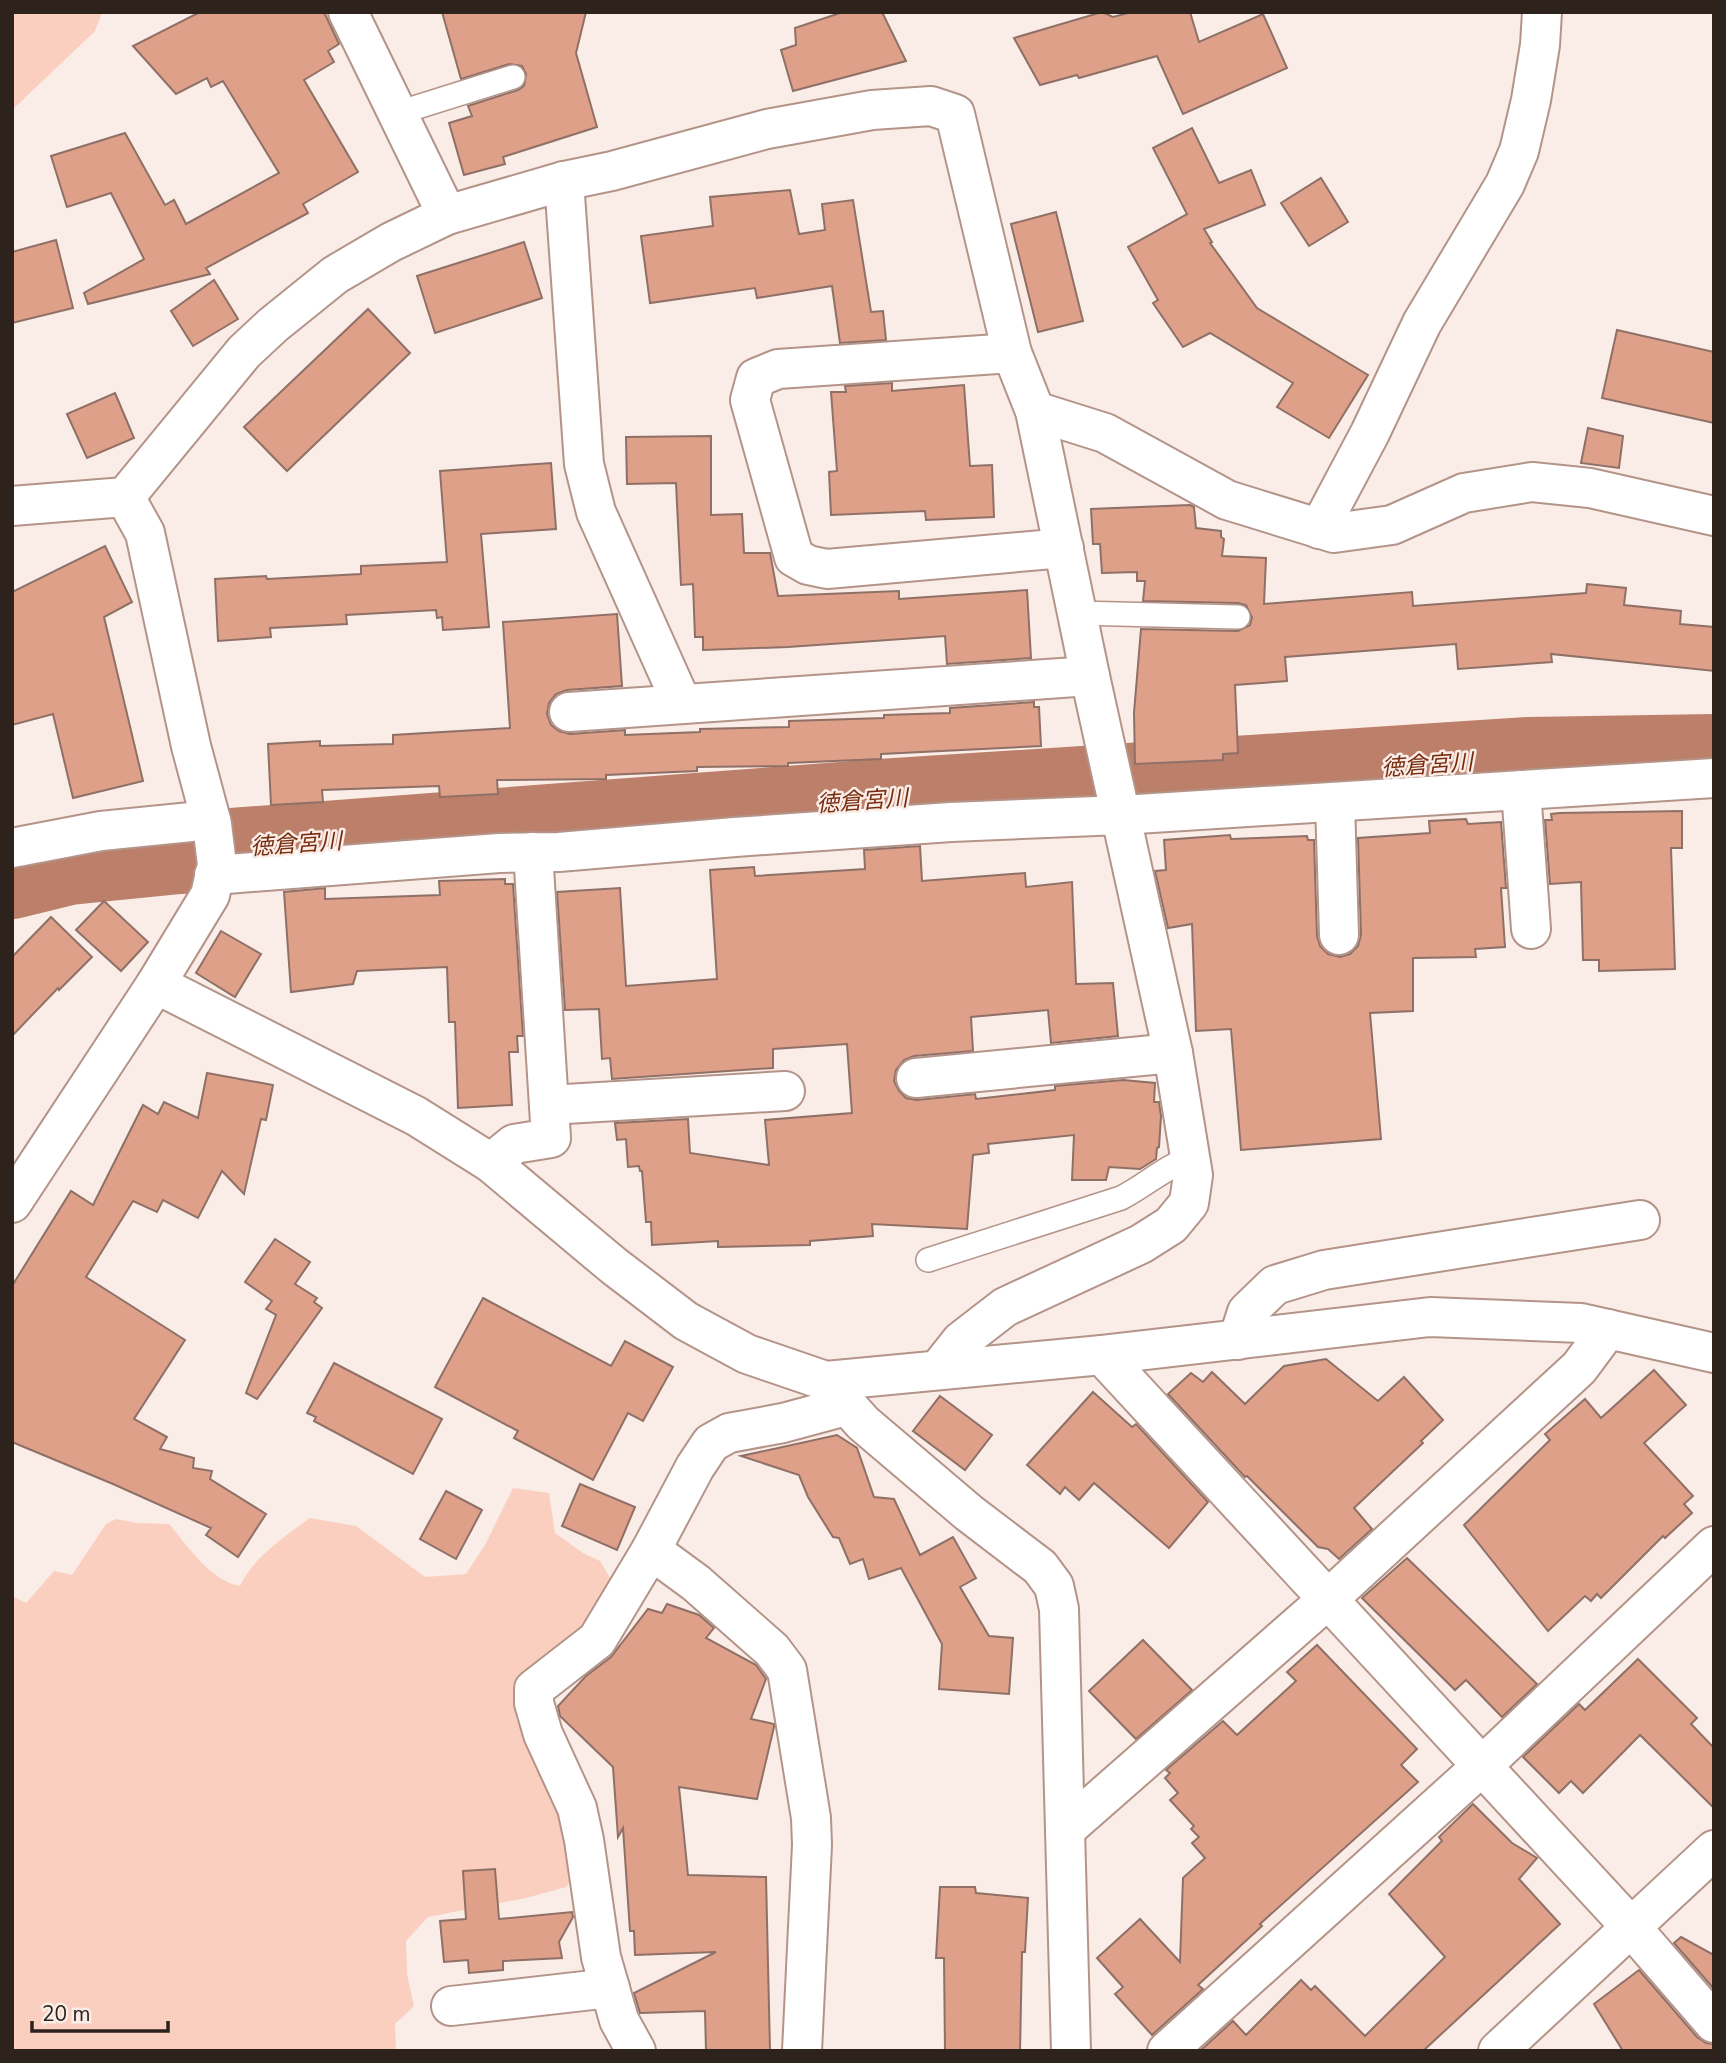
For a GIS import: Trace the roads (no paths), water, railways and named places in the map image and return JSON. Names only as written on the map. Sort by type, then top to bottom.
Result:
[{"type":"street","points":[[348,12],[447,215]]},
{"type":"street","points":[[1319,529],[1370,433],[1422,323],[1504,184],[1518,151],[1531,100],[1540,45],[1542,12]]},
{"type":"street","points":[[12,506],[125,498],[244,352],[273,325],[335,275],[391,242],[447,215],[564,181],[768,129],[872,110],[931,106],[955,114],[1012,354],[1035,411],[1173,1053],[1193,1175],[1189,1203],[1171,1225],[1141,1244],[1005,1307],[961,1341],[938,1370]]},
{"type":"street","points":[[564,181],[584,464],[596,512],[682,704]]},
{"type":"street","points":[[1012,354],[778,369],[756,378],[750,400],[794,557],[808,565],[827,569],[1064,548]]},
{"type":"street","points":[[1035,411],[1105,433],[1227,500],[1334,533],[1392,525],[1464,493],[1532,482],[1590,488],[1714,516]]},
{"type":"street","points":[[12,1203],[156,984],[210,895],[216,870],[211,822],[191,746],[145,533],[125,498]]},
{"type":"street","points":[[569,712],[1090,676]]},
{"type":"street","points":[[216,870],[533,852],[951,822],[1121,815],[1714,778]]},
{"type":"street","points":[[1521,790],[1531,929]]},
{"type":"street","points":[[1335,802],[1339,935]]},
{"type":"street","points":[[12,848],[100,831],[211,822]]},
{"type":"street","points":[[491,1163],[514,1144],[551,1138],[533,852]]},
{"type":"street","points":[[156,984],[416,1116],[491,1163],[614,1266],[686,1321],[747,1354],[836,1393],[863,1423],[969,1513],[1040,1567],[1054,1586],[1059,1609],[1071,2051]]},
{"type":"street","points":[[916,1078],[1173,1053]]},
{"type":"street","points":[[549,1105],[785,1091]]},
{"type":"street","points":[[1238,1339],[1247,1312],[1275,1285],[1324,1270],[1640,1220]]},
{"type":"street","points":[[636,2051],[618,2020],[601,1956],[577,1808],[543,1734],[534,1703],[534,1689],[597,1640],[711,1443],[729,1433],[783,1423],[836,1393],[938,1370],[1102,1355],[1430,1317],[1581,1323],[1714,1353]]},
{"type":"street","points":[[1066,1829],[1327,1600],[1579,1368],[1608,1329]]},
{"type":"street","points":[[1102,1355],[1631,1927],[1714,2023]]},
{"type":"street","points":[[1167,2051],[1482,1766],[1714,1546]]},
{"type":"street","points":[[651,1550],[696,1583],[772,1650],[787,1670],[811,1818],[802,2051]]},
{"type":"street","points":[[1499,2051],[1714,1850]]},
{"type":"street","points":[[451,2006],[610,1988]]},
{"type":"lane","points":[[398,113],[513,77]]},
{"type":"lane","points":[[1077,613],[1238,617]]},
{"type":"lane","points":[[928,1260],[1121,1198],[1180,1161],[1191,1158]]},
{"type":"waterway","name":"徳倉宮川","points":[[12,878],[69,864],[179,853],[881,800],[1529,758],[1714,755]]}]
